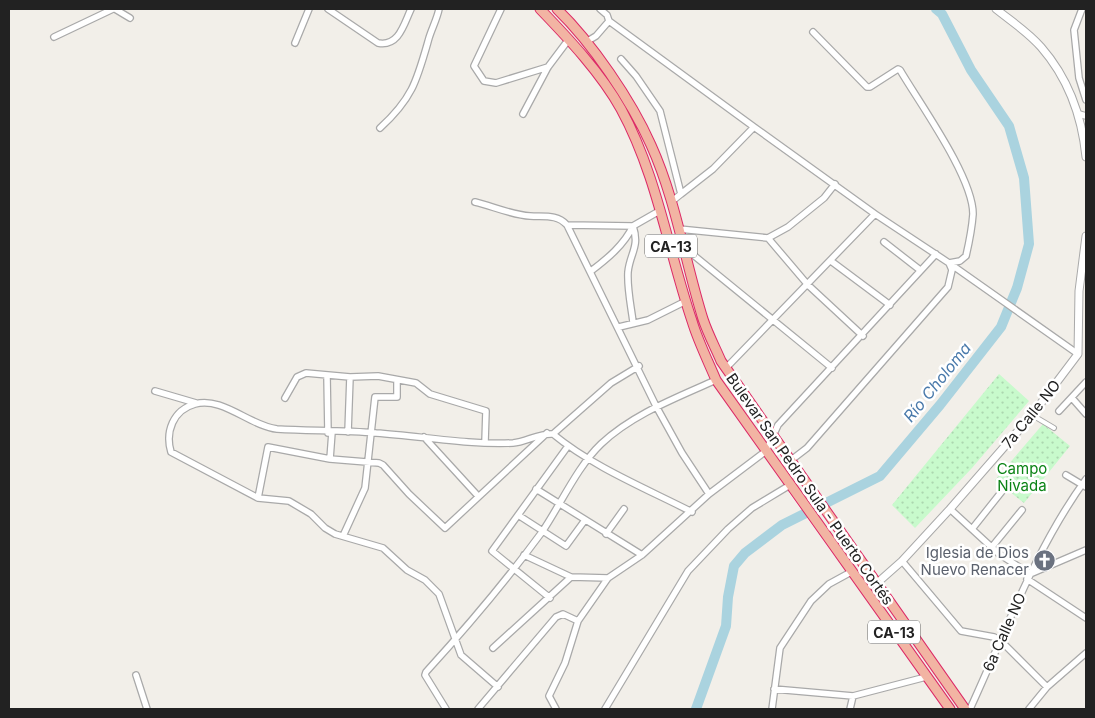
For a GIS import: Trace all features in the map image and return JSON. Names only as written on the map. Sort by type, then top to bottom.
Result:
[{"type":"highway","name":"Bulevar San Pedro Sula - Puerto Cortés","points":[[540,9],[569,39],[620,107],[642,150],[686,301],[716,380],[950,709]]},
{"type":"highway","name":"Bulevar San Pedro Sula - Puerto Cortés","points":[[557,9],[586,42],[628,102],[647,137],[686,249],[703,320],[726,368],[772,437],[965,709]]},
{"type":"street","points":[[54,37],[114,9],[130,18]]},
{"type":"street","points":[[295,43],[309,9]]},
{"type":"street","points":[[328,9],[378,43],[384,44],[392,43],[398,37],[411,9]]},
{"type":"street","points":[[380,128],[399,111],[408,98],[421,69],[438,9]]},
{"type":"street","points":[[501,9],[474,66],[484,81],[496,83],[548,66]]},
{"type":"street","points":[[600,9],[607,15],[609,21],[754,128],[1071,349],[1082,352],[1086,236]]},
{"type":"street","points":[[996,9],[1040,47],[1066,86],[1082,115],[1086,157]]},
{"type":"street","points":[[1082,9],[1075,24],[1079,78],[1086,100]]},
{"type":"street","points":[[586,42],[596,36],[609,21]]},
{"type":"street","points":[[812,32],[867,87],[870,88],[898,69],[900,70],[960,171],[973,213],[966,256],[960,261],[949,263]]},
{"type":"street","points":[[523,114],[548,66],[569,39]]},
{"type":"street","points":[[621,59],[636,76],[660,111],[681,194]]},
{"type":"street","points":[[671,202],[713,169],[754,128]]},
{"type":"street","points":[[679,229],[768,238],[788,227],[824,198],[835,184]]},
{"type":"street","points":[[475,202],[530,216],[548,216],[562,220],[567,225],[639,366],[656,406],[682,453],[710,494]]},
{"type":"street","points":[[567,225],[633,226],[661,210]]},
{"type":"street","points":[[726,368],[875,214]]},
{"type":"street","points":[[591,271],[607,259],[626,239],[633,226]]},
{"type":"street","points":[[633,226],[638,238],[628,278],[633,322]]},
{"type":"street","points":[[768,238],[808,285],[863,336]]},
{"type":"street","points":[[884,242],[920,270]]},
{"type":"street","points":[[686,249],[832,368]]},
{"type":"street","points":[[556,709],[549,696],[565,663],[578,621],[608,578],[642,555],[710,494],[766,451],[778,426],[863,336],[936,254]]},
{"type":"street","points":[[831,261],[890,305]]},
{"type":"street","points":[[790,461],[807,448],[948,287],[952,270],[949,263]]},
{"type":"street","points":[[619,327],[660,316],[686,301]]},
{"type":"street","name":"7a Calle NO","points":[[876,584],[902,561],[950,509],[1032,415],[1082,352]]},
{"type":"street","points":[[258,498],[268,447],[330,459],[383,465],[409,494],[445,528],[478,496],[550,433],[611,383],[639,366]]},
{"type":"street","points":[[285,398],[297,377],[306,373],[350,377],[378,376],[416,382],[430,394],[486,411],[485,442]]},
{"type":"street","points":[[327,376],[330,459]]},
{"type":"street","points":[[348,432],[350,377]]},
{"type":"street","points":[[343,536],[365,488],[375,397],[397,397],[397,380]]},
{"type":"street","points":[[446,709],[425,675],[524,555],[560,504],[588,458],[601,444],[656,406],[716,380]]},
{"type":"street","points":[[1059,411],[1086,382]]},
{"type":"street","points":[[155,391],[196,403],[222,407],[265,427],[330,432],[371,432],[514,443],[550,433]]},
{"type":"street","points":[[1072,398],[1086,414]]},
{"type":"street","points":[[196,403],[182,408],[171,423],[168,439],[171,452],[258,498],[289,501],[311,514],[325,528],[343,536],[383,548],[407,570],[425,580],[439,594],[461,655],[498,687]]},
{"type":"street","points":[[1032,415],[1054,428]]},
{"type":"street","points":[[550,433],[588,458],[692,512]]},
{"type":"street","points":[[424,437],[478,496]]},
{"type":"street","points":[[550,598],[492,550],[568,446]]},
{"type":"street","points":[[1066,475],[1085,483]]},
{"type":"street","name":"6a Calle NO","points":[[970,709],[1028,576],[1054,528],[1085,483]]},
{"type":"street","points":[[604,709],[688,571],[728,529],[752,508],[792,487]]},
{"type":"street","points":[[536,489],[642,555]]},
{"type":"street","points":[[972,529],[1003,490]]},
{"type":"street","points":[[606,534],[624,509]]},
{"type":"street","points":[[950,509],[991,548],[1086,618]]},
{"type":"street","points":[[991,548],[1022,510]]},
{"type":"street","points":[[518,515],[566,546],[585,520]]},
{"type":"street","points":[[1028,576],[1086,550]]},
{"type":"street","points":[[524,555],[572,577],[608,578]]},
{"type":"street","points":[[902,561],[961,631],[994,637],[1001,641],[1047,687]]},
{"type":"street","points":[[772,709],[779,652],[797,621],[817,595],[829,584],[851,572]]},
{"type":"street","points":[[493,648],[572,577]]},
{"type":"street","points":[[478,709],[556,617],[563,614],[578,621]]},
{"type":"street","points":[[1030,709],[1047,687],[1086,653]]},
{"type":"street","points":[[136,675],[147,709]]},
{"type":"street","points":[[774,689],[853,696],[926,677]]},
{"type":"street","points":[[850,709],[853,696]]},
{"type":"green space","points":[[999,374],[1029,401],[972,468],[915,528],[892,505]]},
{"type":"green space","name":"Campo Nivada","points":[[1043,424],[1070,446],[1024,503],[995,480]]},
{"type":"pier","points":[[798,487],[844,551],[835,557],[789,493]]},
{"type":"waterway","name":"Río Choloma","points":[[696,709],[726,626],[728,597],[734,566],[745,553],[782,525],[880,476],[940,405],[1001,327],[1017,288],[1029,244],[1024,178],[1009,126],[971,70],[942,14],[936,9]]},
{"type":"place","name":"Iglesia de Dios Nuevo Renacer","points":[[1045,561]]}]
